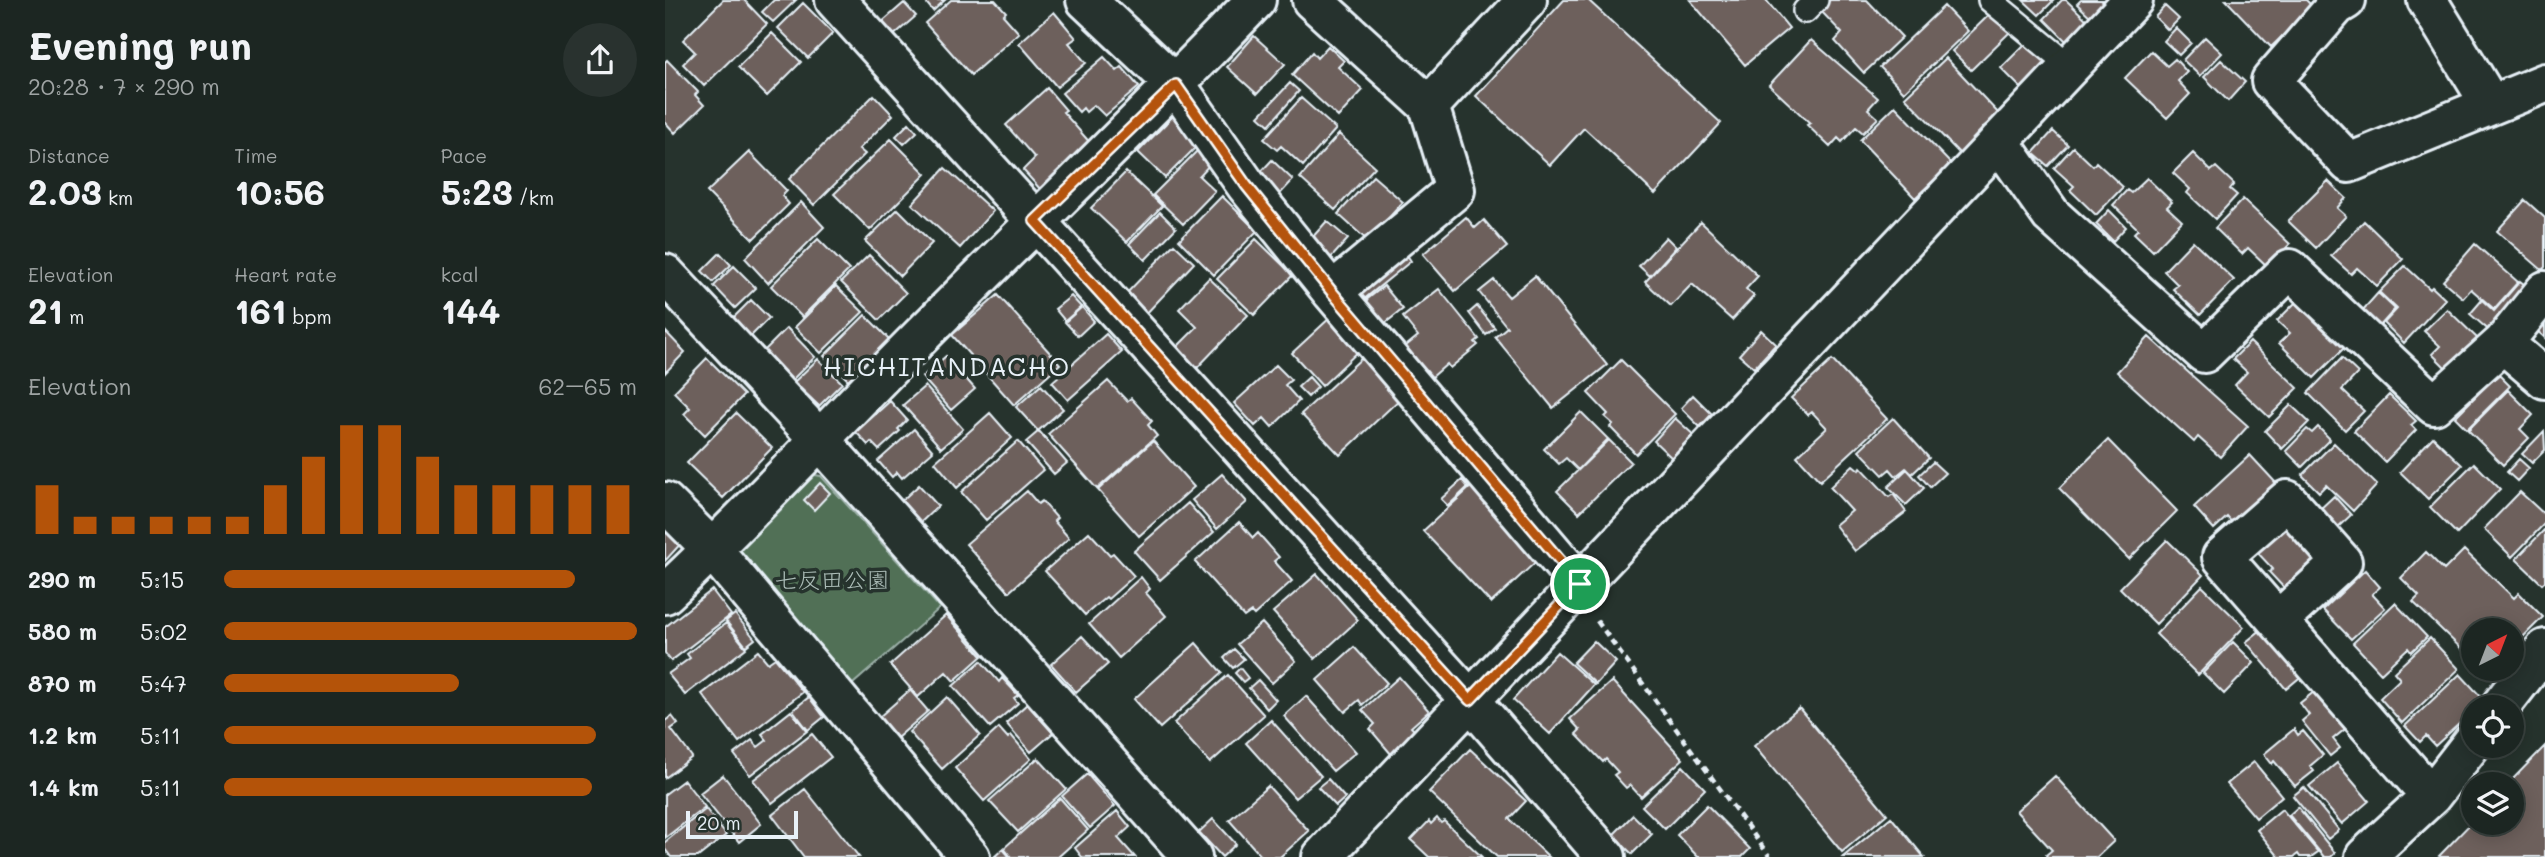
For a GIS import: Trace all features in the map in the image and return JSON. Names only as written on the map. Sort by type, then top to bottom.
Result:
[{"type":"street","points":[[835,0],[1470,700],[1606,857]]},
{"type":"street","points":[[1086,0],[1176,85],[1246,185],[1577,587]]},
{"type":"street","points":[[665,594],[713,550],[1035,221],[1176,85],[1256,0]]},
{"type":"street","points":[[1312,0],[1429,106],[1455,190],[1332,292]]},
{"type":"street","points":[[1429,106],[1527,0]]},
{"type":"street","points":[[1322,857],[2133,0]]},
{"type":"street","points":[[2346,0],[2336,6],[2271,81],[2349,163],[2545,83]]},
{"type":"street","points":[[2427,0],[2491,105]]},
{"type":"street","points":[[1999,141],[2051,215],[2204,353],[2290,269],[2434,405],[2503,343],[2545,291]]},
{"type":"street","points":[[665,274],[819,439],[1192,857]]},
{"type":"street","points":[[2503,343],[2545,379]]},
{"type":"street","points":[[665,502],[713,550],[970,857]]},
{"type":"street","points":[[2278,621],[2431,796]]},
{"type":"street","points":[[2512,695],[2540,667]]},
{"type":"street","points":[[2365,857],[2431,796],[2461,757]]},
{"type":"lane","points":[[1990,0],[2070,66]]},
{"type":"path","points":[[1577,587],[1770,857]]},
{"type":"green space","name":"七反田公園","points":[[809,474],[821,476],[940,608],[846,690],[727,554]]},
{"type":"building","points":[[723,0],[744,0],[767,24],[704,86],[683,64],[695,52],[683,40]]},
{"type":"building","points":[[774,0],[796,0],[773,22],[762,12]]},
{"type":"building","points":[[924,0],[945,0],[933,11]]},
{"type":"building","points":[[951,0],[995,0],[1006,12],[1003,15],[1019,33],[971,75],[925,23]]},
{"type":"building","points":[[1564,0],[1588,0],[1721,123],[1655,194],[1584,128],[1550,165],[1476,96]]},
{"type":"building","points":[[1690,0],[1766,0],[1789,28],[1745,65]]},
{"type":"building","points":[[1830,0],[1867,0],[1902,37],[1864,73],[1835,41],[1842,33],[1820,10]]},
{"type":"building","points":[[2023,0],[2054,0],[2039,15]]},
{"type":"building","points":[[2062,0],[2066,0],[2088,21],[2068,43],[2044,19]]},
{"type":"building","points":[[2081,0],[2113,0],[2095,21],[2077,4]]},
{"type":"building","points":[[2226,0],[2306,0],[2313,7],[2271,47]]},
{"type":"building","points":[[803,3],[833,33],[808,58],[778,28]]},
{"type":"building","points":[[904,3],[916,16],[893,36],[881,23]]},
{"type":"building","points":[[1944,6],[1968,31],[1904,92],[1880,67]]},
{"type":"building","points":[[2165,6],[2179,19],[2168,30],[2155,17]]},
{"type":"building","points":[[1054,12],[1076,38],[1069,43],[1086,63],[1057,87],[1019,43]]},
{"type":"building","points":[[1991,13],[2010,32],[1971,70],[1952,51]]},
{"type":"building","points":[[2176,28],[2191,43],[2179,55],[2164,41]]},
{"type":"building","points":[[772,33],[801,62],[767,96],[738,67]]},
{"type":"building","points":[[1254,36],[1285,64],[1257,94],[1227,67]]},
{"type":"building","points":[[2205,37],[2222,53],[2200,76],[2183,60]]},
{"type":"building","points":[[1811,40],[1878,98],[1868,109],[1878,118],[1863,133],[1856,127],[1842,142],[1838,138],[1830,147],[1807,125],[1810,123],[1769,85]]},
{"type":"building","points":[[2027,42],[2048,64],[2022,89],[2001,68]]},
{"type":"building","points":[[1328,46],[1344,61],[1338,67],[1363,90],[1338,117],[1292,75],[1312,52],[1317,58]]},
{"type":"building","points":[[2151,51],[2167,66],[2175,59],[2187,72],[2178,81],[2190,94],[2167,118],[2125,78]]},
{"type":"building","points":[[1104,57],[1117,71],[1122,67],[1139,87],[1105,116],[1094,105],[1086,112],[1083,108],[1079,112],[1062,93]]},
{"type":"building","points":[[1946,58],[2001,116],[1961,155],[1905,97]]},
{"type":"building","points":[[667,60],[698,92],[695,95],[704,105],[675,133],[665,122]]},
{"type":"building","points":[[2221,60],[2245,82],[2228,101],[2204,77]]},
{"type":"building","points":[[1290,83],[1299,91],[1269,125],[1259,116]]},
{"type":"building","points":[[1047,88],[1066,110],[1063,112],[1092,145],[1041,190],[1023,170],[1035,158],[1006,125]]},
{"type":"building","points":[[874,95],[893,115],[859,149],[865,154],[814,205],[789,179]]},
{"type":"building","points":[[1301,98],[1336,129],[1303,166],[1281,146],[1277,150],[1264,139]]},
{"type":"building","points":[[1895,106],[1951,164],[1915,198],[1860,140]]},
{"type":"building","points":[[1175,114],[1199,144],[1165,178],[1138,152]]},
{"type":"building","points":[[909,123],[917,132],[904,144],[896,136]]},
{"type":"building","points":[[2053,131],[2068,145],[2048,166],[2033,153]]},
{"type":"building","points":[[1339,134],[1375,167],[1335,210],[1300,178]]},
{"type":"building","points":[[891,139],[926,174],[870,230],[834,194]]},
{"type":"building","points":[[2073,147],[2093,166],[2096,162],[2123,187],[2096,215],[2070,190],[2074,186],[2054,168]]},
{"type":"building","points":[[1200,148],[1213,161],[1199,176],[1215,191],[1183,224],[1153,195]]},
{"type":"building","points":[[749,152],[787,191],[782,196],[789,204],[753,239],[707,192]]},
{"type":"building","points":[[2193,153],[2211,171],[2216,167],[2234,184],[2230,189],[2237,195],[2215,219],[2187,193],[2190,189],[2173,173]]},
{"type":"building","points":[[1272,160],[1293,180],[1279,195],[1258,175]]},
{"type":"building","points":[[945,168],[993,211],[960,248],[912,204]]},
{"type":"building","points":[[1126,172],[1162,206],[1127,242],[1091,208]]},
{"type":"building","points":[[1373,176],[1403,202],[1368,241],[1338,214]]},
{"type":"building","points":[[2147,178],[2172,202],[2167,207],[2182,221],[2153,251],[2134,233],[2138,229],[2113,205],[2127,190],[2131,193]]},
{"type":"building","points":[[2328,181],[2346,198],[2337,208],[2346,216],[2316,248],[2288,221]]},
{"type":"building","points":[[1222,196],[1257,231],[1214,275],[1179,240]]},
{"type":"building","points":[[2243,199],[2290,244],[2268,267],[2248,248],[2242,254],[2215,228]]},
{"type":"building","points":[[2525,200],[2545,218],[2545,267],[2542,270],[2497,231]]},
{"type":"building","points":[[801,202],[824,227],[768,283],[745,258]]},
{"type":"building","points":[[898,209],[932,243],[900,276],[865,241]]},
{"type":"building","points":[[2109,210],[2126,227],[2113,241],[2096,224]]},
{"type":"building","points":[[1160,212],[1176,228],[1145,260],[1129,244]]},
{"type":"building","points":[[1466,217],[1475,228],[1484,220],[1507,247],[1455,291],[1423,254]]},
{"type":"building","points":[[1327,221],[1348,239],[1330,259],[1310,240]]},
{"type":"building","points":[[2364,221],[2403,259],[2377,286],[2357,268],[2351,274],[2331,256]]},
{"type":"building","points":[[1701,222],[1758,276],[1746,289],[1754,296],[1732,320],[1692,284],[1671,306],[1645,282]]},
{"type":"building","points":[[1666,237],[1676,247],[1650,276],[1639,266]]},
{"type":"building","points":[[818,239],[849,270],[802,317],[771,286]]},
{"type":"building","points":[[1256,239],[1293,275],[1254,315],[1217,279]]},
{"type":"building","points":[[2193,241],[2234,280],[2200,315],[2173,289],[2178,285],[2164,271]]},
{"type":"building","points":[[1174,244],[1194,263],[1143,317],[1123,297]]},
{"type":"building","points":[[2475,244],[2518,282],[2494,309],[2471,289],[2463,298],[2443,281]]},
{"type":"building","points":[[1405,252],[1411,261],[1363,300],[1356,291]]},
{"type":"building","points":[[720,253],[731,265],[713,282],[702,271]]},
{"type":"building","points":[[869,255],[906,293],[879,320],[841,282]]},
{"type":"building","points":[[734,266],[756,288],[735,308],[714,286]]},
{"type":"building","points":[[2405,266],[2445,299],[2404,343],[2384,323],[2397,309],[2379,292]]},
{"type":"building","points":[[1535,276],[1607,365],[1553,408],[1495,337],[1507,327],[1479,292],[1494,280],[1509,297]]},
{"type":"building","points":[[1209,278],[1248,315],[1196,369],[1175,349],[1197,327],[1179,309]]},
{"type":"building","points":[[2520,281],[2530,289],[2492,333],[2470,314],[2482,300],[2494,311]]},
{"type":"building","points":[[836,286],[863,312],[821,353],[795,327]]},
{"type":"building","points":[[1384,286],[1403,309],[1379,328],[1360,305]]},
{"type":"building","points":[[1439,289],[1479,339],[1475,342],[1478,345],[1450,368],[1447,364],[1431,378],[1406,346],[1418,336],[1403,317]]},
{"type":"building","points":[[2378,293],[2395,309],[2379,327],[2362,311]]},
{"type":"building","points":[[998,295],[1060,364],[1014,405],[952,335]]},
{"type":"building","points":[[1071,296],[1081,307],[1065,321],[1055,309]]},
{"type":"building","points":[[751,300],[769,318],[749,338],[731,320]]},
{"type":"building","points":[[2295,303],[2302,310],[2306,306],[2346,346],[2314,378],[2279,343],[2290,333],[2277,321]]},
{"type":"building","points":[[1477,306],[1495,328],[1486,335],[1469,313]]},
{"type":"building","points":[[1082,307],[1094,321],[1078,336],[1065,322]]},
{"type":"building","points":[[2447,309],[2478,339],[2448,370],[2432,354],[2440,346],[2424,331]]},
{"type":"building","points":[[865,315],[890,340],[848,380],[824,356]]},
{"type":"building","points":[[2545,315],[2545,338],[2534,328]]},
{"type":"building","points":[[1332,316],[1362,348],[1322,386],[1292,353]]},
{"type":"building","points":[[787,328],[815,357],[792,380],[764,351]]},
{"type":"building","points":[[1761,330],[1776,344],[1754,368],[1739,355]]},
{"type":"building","points":[[665,331],[685,352],[665,373]]},
{"type":"building","points":[[1106,334],[1122,352],[1068,400],[1052,382]]},
{"type":"building","points":[[2149,337],[2248,426],[2220,457],[2198,437],[2194,442],[2117,372]]},
{"type":"building","points":[[2250,342],[2298,388],[2269,417],[2235,385],[2247,372],[2233,359]]},
{"type":"building","points":[[946,356],[975,389],[951,410],[922,377]]},
{"type":"building","points":[[1364,356],[1402,397],[1340,455],[1301,414]]},
{"type":"building","points":[[707,358],[744,395],[705,435],[684,414],[690,408],[674,392]]},
{"type":"building","points":[[2342,358],[2358,373],[2342,390],[2364,411],[2345,430],[2308,393]]},
{"type":"building","points":[[818,359],[842,383],[819,406],[794,382]]},
{"type":"building","points":[[1621,360],[1675,414],[1636,454],[1610,427],[1613,424],[1605,417],[1608,414],[1588,393]]},
{"type":"building","points":[[1832,360],[1887,419],[1820,481],[1797,456],[1827,428],[1812,412],[1808,415],[1791,398]]},
{"type":"building","points":[[1276,365],[1291,380],[1285,385],[1299,401],[1272,427],[1264,418],[1255,426],[1234,403]]},
{"type":"building","points":[[2498,374],[2510,386],[2467,429],[2455,417]]},
{"type":"building","points":[[1309,377],[1318,387],[1308,397],[1298,387]]},
{"type":"building","points":[[1108,381],[1127,401],[1131,398],[1152,421],[1148,425],[1157,436],[1097,489],[1048,434]]},
{"type":"building","points":[[1041,385],[1063,409],[1038,431],[1016,407]]},
{"type":"building","points":[[925,386],[963,429],[941,448],[903,405]]},
{"type":"building","points":[[2508,390],[2533,415],[2520,429],[2529,438],[2503,465],[2468,430]]},
{"type":"building","points":[[1693,395],[1712,414],[1700,427],[1681,408]]},
{"type":"building","points":[[2389,395],[2416,421],[2411,425],[2416,430],[2385,462],[2354,431]]},
{"type":"building","points":[[890,401],[907,420],[898,429],[900,431],[879,450],[871,442],[868,445],[856,432]]},
{"type":"building","points":[[2291,405],[2309,422],[2282,449],[2265,431]]},
{"type":"building","points":[[1581,412],[1608,439],[1578,470],[1566,458],[1559,464],[1544,449]]},
{"type":"building","points":[[736,413],[772,448],[723,498],[687,463]]},
{"type":"building","points":[[990,413],[1012,438],[957,488],[935,462]]},
{"type":"building","points":[[1675,418],[1696,437],[1674,460],[1654,441]]},
{"type":"building","points":[[1893,418],[1929,458],[1912,474],[1906,468],[1896,476],[1890,469],[1883,475],[1859,450]]},
{"type":"building","points":[[2318,427],[2330,439],[2302,467],[2286,451],[2307,429],[2312,433]]},
{"type":"building","points":[[914,429],[933,451],[902,478],[897,472],[892,477],[878,461]]},
{"type":"building","points":[[1039,431],[1067,463],[1054,474],[1026,442]]},
{"type":"building","points":[[2544,431],[2545,450],[2532,463],[2522,454]]},
{"type":"building","points":[[2433,437],[2462,465],[2428,499],[2400,472]]},
{"type":"building","points":[[1609,440],[1631,462],[1579,513],[1557,491]]},
{"type":"building","points":[[2108,440],[2177,511],[2129,559],[2059,488]]},
{"type":"building","points":[[1018,441],[1043,470],[986,520],[961,492]]},
{"type":"building","points":[[1153,441],[1194,487],[1139,536],[1098,490]]},
{"type":"building","points":[[2334,443],[2377,485],[2353,511],[2326,485],[2319,492],[2302,475]]},
{"type":"building","points":[[2250,455],[2276,483],[2233,524],[2227,517],[2214,529],[2194,507]]},
{"type":"building","points":[[2519,459],[2529,468],[2517,481],[2507,472]]},
{"type":"building","points":[[1933,462],[1945,473],[1930,487],[1919,475]]},
{"type":"building","points":[[2474,463],[2500,489],[2457,534],[2430,507]]},
{"type":"building","points":[[1853,465],[1859,470],[1861,467],[1889,497],[1893,494],[1906,512],[1855,551],[1835,525],[1852,511],[1830,487]]},
{"type":"building","points":[[1907,469],[1924,488],[1906,505],[1888,487]]},
{"type":"building","points":[[1222,474],[1247,502],[1217,529],[1192,500]]},
{"type":"building","points":[[1462,480],[1468,487],[1448,506],[1441,499]]},
{"type":"building","points":[[820,483],[830,493],[814,510],[804,500]]},
{"type":"building","points":[[1474,484],[1541,557],[1491,603],[1423,531]]},
{"type":"building","points":[[919,485],[938,506],[918,525],[899,503]]},
{"type":"building","points":[[1027,491],[1038,504],[1042,501],[1069,538],[1009,592],[966,544]]},
{"type":"building","points":[[2520,492],[2545,515],[2545,523],[2512,557],[2484,529]]},
{"type":"building","points":[[2334,496],[2351,515],[2336,529],[2319,510]]},
{"type":"building","points":[[1188,503],[1214,532],[1160,580],[1134,551]]},
{"type":"building","points":[[1239,522],[1253,538],[1258,533],[1279,557],[1274,561],[1292,581],[1254,615],[1251,612],[1244,617],[1195,562]]},
{"type":"building","points":[[665,523],[684,540],[665,561]]},
{"type":"building","points":[[2286,523],[2319,558],[2285,589],[2269,572],[2273,569],[2256,551]]},
{"type":"building","points":[[2545,529],[2545,581],[2542,584],[2516,559]]},
{"type":"building","points":[[1089,532],[1134,576],[1085,615],[1045,571]]},
{"type":"building","points":[[2167,540],[2203,575],[2156,624],[2120,588]]},
{"type":"building","points":[[2464,550],[2514,598],[2519,593],[2543,617],[2524,636],[2524,618],[2461,618],[2461,648],[2413,602],[2419,596],[2401,578],[2426,552],[2444,570]]},
{"type":"building","points":[[2365,570],[2380,587],[2372,594],[2385,608],[2351,639],[2323,610]]},
{"type":"building","points":[[1317,574],[1358,620],[1315,659],[1273,612]]},
{"type":"building","points":[[1141,577],[1150,589],[1146,593],[1166,616],[1119,658],[1089,624]]},
{"type":"building","points":[[2202,586],[2244,627],[2198,675],[2156,634]]},
{"type":"building","points":[[712,590],[731,615],[671,661],[665,653],[665,627]]},
{"type":"building","points":[[2395,603],[2427,637],[2411,652],[2408,648],[2381,673],[2353,643]]},
{"type":"building","points":[[735,614],[755,639],[746,646],[726,621]]},
{"type":"building","points":[[946,615],[982,656],[954,681],[946,672],[918,697],[890,665]]},
{"type":"building","points":[[726,623],[746,648],[685,695],[668,674],[690,658],[687,654]]},
{"type":"building","points":[[1262,623],[1296,661],[1272,683],[1237,644]]},
{"type":"building","points":[[2266,626],[2305,673],[2286,689],[2246,642]]},
{"type":"building","points":[[1082,636],[1108,664],[1076,692],[1051,664]]},
{"type":"building","points":[[2430,638],[2459,669],[2402,723],[2380,698],[2400,679],[2394,672]]},
{"type":"building","points":[[1594,641],[1616,662],[1596,684],[1573,663]]},
{"type":"building","points":[[2233,642],[2254,663],[2224,694],[2203,673]]},
{"type":"building","points":[[1196,643],[1222,673],[1160,728],[1134,699]]},
{"type":"building","points":[[1354,647],[1387,683],[1362,705],[1359,700],[1345,712],[1317,680]]},
{"type":"building","points":[[1234,649],[1244,659],[1233,668],[1224,658]]},
{"type":"building","points":[[758,651],[768,663],[775,658],[803,692],[739,742],[702,694]]},
{"type":"building","points":[[1557,652],[1594,685],[1550,734],[1513,700]]},
{"type":"building","points":[[981,661],[999,682],[1002,678],[1018,695],[1014,698],[1018,703],[990,727],[953,686]]},
{"type":"building","points":[[1240,668],[1248,678],[1243,682],[1235,673]]},
{"type":"building","points":[[2460,674],[2461,681],[2466,681],[2479,695],[2461,695],[2461,722],[2435,746],[2426,736],[2420,742],[2405,726]]},
{"type":"building","points":[[1228,675],[1264,715],[1210,763],[1174,723]]},
{"type":"building","points":[[1399,677],[1429,711],[1411,727],[1416,732],[1391,754],[1370,729],[1375,724],[1362,710]]},
{"type":"building","points":[[1258,680],[1276,700],[1267,709],[1249,688]]},
{"type":"building","points":[[1612,681],[1683,759],[1641,797],[1630,785],[1626,788],[1614,775],[1618,772],[1606,759],[1603,762],[1576,734],[1580,730],[1570,719]]},
{"type":"building","points":[[2319,688],[2350,725],[2333,739],[2340,748],[2330,756],[2302,721],[2309,715],[2300,703]]},
{"type":"building","points":[[910,690],[928,711],[897,738],[879,717]]},
{"type":"building","points":[[1306,696],[1356,752],[1333,771],[1284,716]]},
{"type":"building","points":[[809,697],[824,717],[808,730],[793,710]]},
{"type":"building","points":[[947,697],[980,735],[942,769],[909,732]]},
{"type":"building","points":[[1027,704],[1053,733],[1031,752],[1006,723]]},
{"type":"building","points":[[1799,708],[1887,814],[1842,852],[1754,746]]},
{"type":"building","points":[[791,711],[807,731],[750,775],[734,754],[752,740],[758,747],[767,740],[762,734]]},
{"type":"building","points":[[672,716],[678,724],[671,729],[692,757],[665,778],[665,721]]},
{"type":"building","points":[[1271,720],[1321,776],[1295,798],[1246,743]]},
{"type":"building","points":[[999,728],[1008,738],[1011,735],[1031,759],[984,801],[955,768]]},
{"type":"building","points":[[2294,729],[2298,735],[2303,731],[2323,755],[2310,766],[2314,771],[2295,786],[2274,761],[2272,764],[2264,754]]},
{"type":"building","points":[[812,734],[831,757],[772,803],[753,780]]},
{"type":"building","points":[[2545,746],[2545,857],[2439,856],[2461,833],[2524,835],[2524,772],[2520,772]]},
{"type":"building","points":[[1470,749],[1526,801],[1509,819],[1549,857],[1497,857],[1429,792]]},
{"type":"building","points":[[1038,758],[1066,789],[1018,832],[989,801]]},
{"type":"building","points":[[2254,762],[2282,796],[2256,818],[2227,784]]},
{"type":"building","points":[[2337,763],[2369,801],[2342,824],[2309,786]]},
{"type":"building","points":[[1683,766],[1705,789],[1665,829],[1642,806]]},
{"type":"building","points":[[1087,774],[1115,806],[1090,828],[1062,796]]},
{"type":"building","points":[[723,775],[761,824],[739,842],[700,793]]},
{"type":"building","points":[[2055,776],[2114,841],[2097,857],[2047,857],[2052,850],[2016,811]]},
{"type":"building","points":[[1328,779],[1345,798],[1336,806],[1318,787]]},
{"type":"building","points":[[684,780],[705,807],[665,838],[665,794]]},
{"type":"building","points":[[1268,786],[1309,831],[1280,857],[1262,857],[1229,820]]},
{"type":"building","points":[[2304,787],[2339,830],[2328,839],[2293,796]]},
{"type":"building","points":[[805,789],[859,857],[804,857],[772,815]]},
{"type":"building","points":[[1060,798],[1088,830],[1058,857],[1011,857],[1004,848]]},
{"type":"building","points":[[1707,805],[1750,849],[1742,857],[1698,857],[1677,835]]},
{"type":"building","points":[[2298,807],[2335,853],[2331,857],[2324,857],[2289,815]]},
{"type":"building","points":[[706,809],[726,835],[698,857],[671,857],[665,849],[665,842]]},
{"type":"building","points":[[2282,809],[2318,852],[2311,857],[2300,857],[2298,854],[2294,857],[2279,857],[2257,830]]},
{"type":"building","points":[[1117,811],[1130,827],[1118,838],[1135,857],[1082,857],[1075,848]]},
{"type":"building","points":[[1633,815],[1652,834],[1632,854],[1613,835]]},
{"type":"building","points":[[1891,817],[1924,857],[1843,857]]},
{"type":"building","points":[[1437,818],[1441,823],[1444,821],[1482,857],[1429,857],[1411,840],[1429,821],[1431,824]]},
{"type":"building","points":[[1213,819],[1236,844],[1222,857],[1199,832]]},
{"type":"building","points":[[1003,849],[1010,857],[994,857]]},
{"type":"district","name":"HICHITANDACHO","points":[[947,367]]},
{"type":"route","points":[[1176,85],[1246,185],[1332,292],[1580,584],[1470,700],[1035,221],[1176,85]]}]
